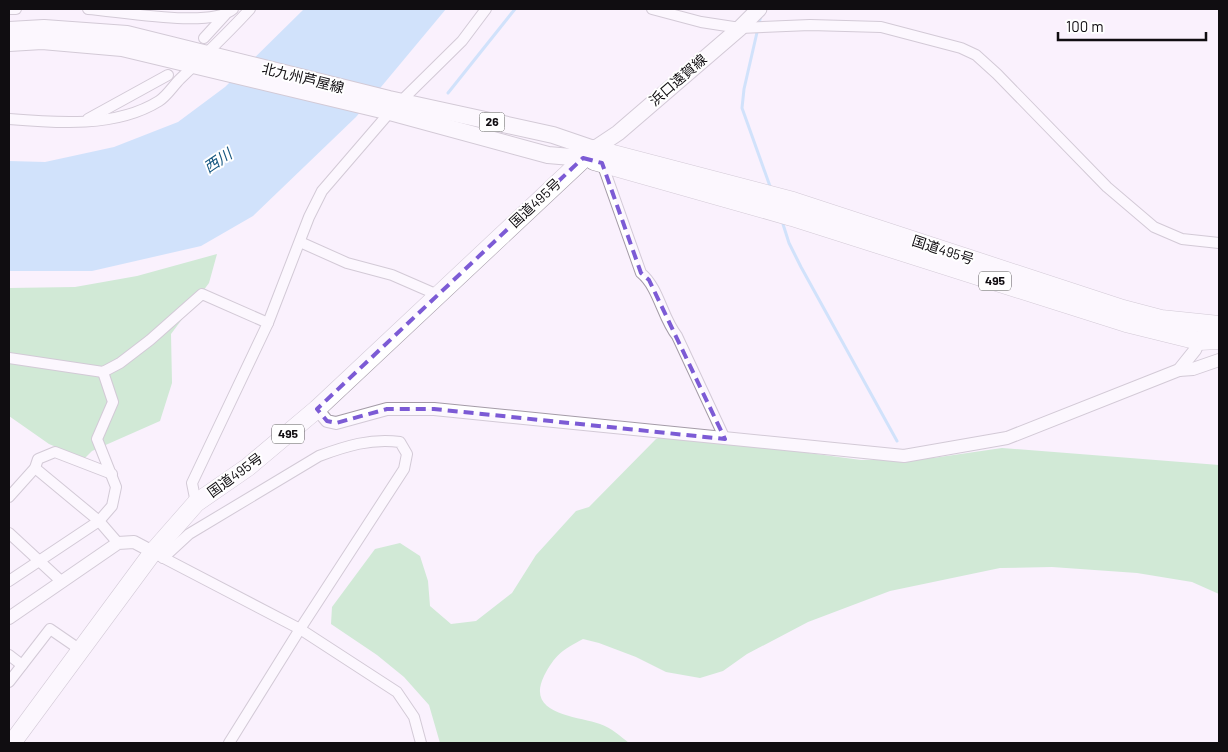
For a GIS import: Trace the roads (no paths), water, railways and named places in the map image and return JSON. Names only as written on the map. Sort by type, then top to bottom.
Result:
[{"type":"highway","name":"国道495号","points":[[12,743],[196,503],[254,462],[318,409],[438,295],[593,157],[793,209],[1160,319],[1219,324]]},
{"type":"highway","name":"国道495号","points":[[793,209],[1126,323],[1199,341],[1219,340]]},
{"type":"main road","name":"浜口遠賀線","points":[[593,157],[618,133],[740,28],[759,9]]},
{"type":"main road","name":"北九州芦屋線","points":[[9,30],[44,28],[111,32],[207,61],[390,106],[548,155],[593,157]]},
{"type":"main road","name":"北九州芦屋線","points":[[9,44],[42,41],[84,43],[207,61]]},
{"type":"street","points":[[9,9],[16,9]]},
{"type":"street","points":[[88,9],[175,19],[229,12]]},
{"type":"street","points":[[175,19],[181,9]]},
{"type":"street","points":[[9,119],[50,122],[86,120],[129,114],[160,101],[207,61],[250,9]]},
{"type":"street","points":[[196,503],[192,483],[268,323],[322,191],[390,106],[462,41],[486,9]]},
{"type":"street","points":[[652,9],[700,22],[740,28],[810,25],[881,27],[961,48],[976,55],[998,74],[1107,187],[1154,227],[1182,238],[1219,243]]},
{"type":"street","points":[[204,38],[229,12]]},
{"type":"street","points":[[86,120],[108,106],[164,80],[168,75]]},
{"type":"street","points":[[593,157],[641,273],[649,280],[668,325],[677,336],[725,439]]},
{"type":"street","points":[[300,242],[347,263],[392,275],[438,295]]},
{"type":"street","points":[[9,358],[104,372],[120,363],[150,340],[202,294],[268,323]]},
{"type":"street","points":[[1179,370],[1196,350],[1199,341]]},
{"type":"street","points":[[318,409],[326,421],[336,424],[387,409],[434,409],[848,452],[904,456],[1007,438],[1179,370],[1219,360]]},
{"type":"street","points":[[9,581],[99,521],[112,506],[116,487],[97,439],[113,402],[104,372]]},
{"type":"street","points":[[158,555],[189,534],[319,456],[366,442],[384,440],[400,442],[407,454],[404,469],[300,629],[229,743]]},
{"type":"street","points":[[9,497],[35,468],[38,459],[55,452],[112,474]]},
{"type":"street","points":[[35,468],[99,521],[118,543]]},
{"type":"street","points":[[9,533],[62,582]]},
{"type":"street","points":[[9,618],[118,543],[134,542],[300,629],[397,692],[414,718],[421,743]]},
{"type":"street","points":[[9,682],[50,629],[82,651]]},
{"type":"street","points":[[9,655],[22,665]]},
{"type":"water","name":"西川","points":[[304,9],[446,9],[356,117],[253,216],[201,246],[92,271],[9,271],[9,161],[45,162],[114,147],[178,122],[225,87]]},
{"type":"waterway","points":[[448,93],[515,9]]},
{"type":"waterway","points":[[761,15],[744,89],[742,108],[771,189]]},
{"type":"waterway","points":[[782,221],[789,243],[801,267],[897,441]]}]
